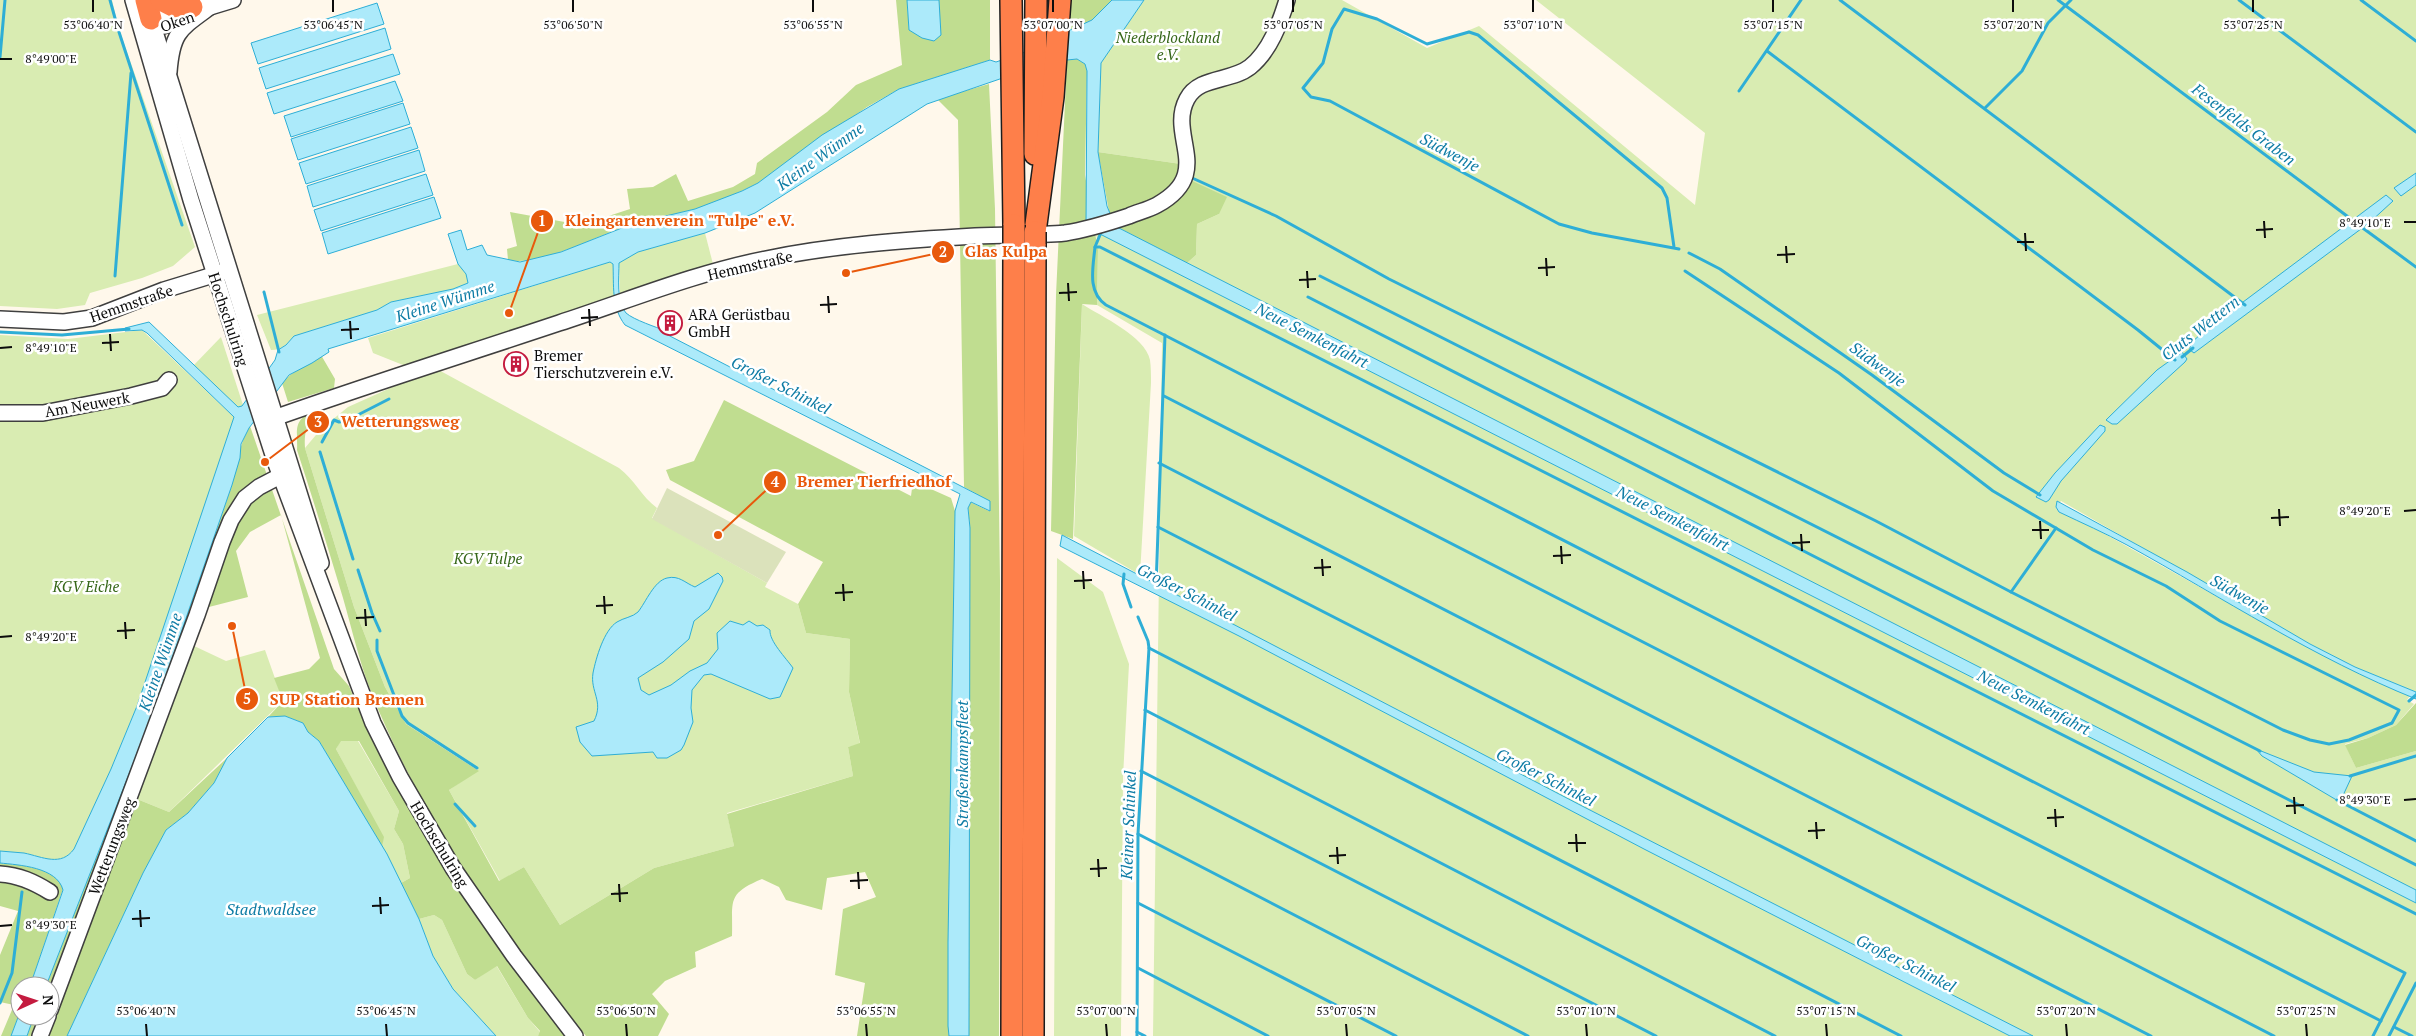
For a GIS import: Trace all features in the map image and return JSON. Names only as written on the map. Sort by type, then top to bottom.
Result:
[{"type":"highway","points":[[161,0],[175,7],[200,10]]},
{"type":"highway","points":[[1001,0],[1006,29],[1012,112],[1014,235],[1012,1036]]},
{"type":"highway","points":[[1006,29],[1011,0]]},
{"type":"highway","points":[[1033,1036],[1036,231],[1044,97],[1059,6]]},
{"type":"highway","points":[[1036,7],[1044,97]]},
{"type":"street","name":"Hochschulring","points":[[134,0],[146,21],[169,81],[252,390],[266,418],[313,532],[339,632]]},
{"type":"street","name":"Oken","points":[[146,21],[200,10],[233,0]]},
{"type":"street","name":"Hemmstraße","points":[[266,418],[677,284],[774,258],[839,248],[927,239],[1064,233],[1089,228],[1154,207],[1174,192],[1184,178],[1188,159],[1182,120],[1187,99],[1198,87],[1236,75],[1249,68],[1278,28],[1288,0]]},
{"type":"street","points":[[169,81],[171,52],[174,40],[180,29],[200,10]]},
{"type":"street","name":"Hochschulring","points":[[146,21],[222,273],[271,401],[266,418],[280,476],[373,723],[400,777],[441,849],[482,912],[575,1036]]},
{"type":"street","name":"Hemmstraße","points":[[0,318],[64,322],[92,318],[164,290],[222,273]]},
{"type":"street","name":"Am Neuwerk","points":[[0,413],[43,413],[131,396],[162,388],[169,380]]},
{"type":"street","name":"Wetterungsweg","points":[[60,983],[231,520],[245,498],[259,487],[280,476]]},
{"type":"street","points":[[0,874],[12,875],[31,881],[50,892]]},
{"type":"green space","points":[[0,0],[112,0],[118,26],[195,247],[173,266],[142,278],[90,293],[85,305],[57,309],[0,306]]},
{"type":"green space","points":[[896,0],[907,0],[909,30],[938,11],[939,0],[990,0],[990,60],[899,89],[867,107],[758,183],[727,198],[695,209],[632,224],[553,255],[521,261],[508,260],[507,249],[517,246],[510,212],[581,225],[630,209],[627,189],[653,187],[676,174],[688,201],[733,187],[755,174],[757,163],[827,112],[856,85],[902,65]]},
{"type":"green space","points":[[1070,0],[1112,0],[1092,20],[1068,31]]},
{"type":"green space","name":"Niederblockland e.V.","points":[[1144,0],[1283,0],[1269,32],[1249,61],[1188,85],[1177,110],[1181,164],[1098,152],[1101,63]]},
{"type":"green space","points":[[1293,0],[1342,0],[1427,48],[1479,26],[1695,205],[1705,133],[1536,0],[2416,0],[2416,692],[2355,667],[2310,644],[2061,501],[2056,507],[2059,512],[2080,520],[2221,599],[2410,696],[2407,700],[2414,704],[2396,725],[2368,738],[2345,744],[2356,768],[2416,751],[2416,1036],[1153,1036],[1162,343],[1097,305],[1098,250],[1096,232],[1115,226],[1187,263],[1196,255],[1197,224],[1219,214],[1190,180],[1195,158],[1190,124],[1191,111],[1199,98],[1205,93],[1246,78],[1262,67],[1280,40]]},
{"type":"green space","points":[[1077,59],[1085,64],[1087,71],[1085,175],[1098,250],[1097,305],[1082,304],[1073,539],[1051,531],[1056,295],[1067,60]]},
{"type":"green space","points":[[989,84],[995,209],[1000,581],[999,1036],[969,1036],[970,528],[968,508],[970,502],[989,511],[989,501],[964,487],[958,120],[937,99]]},
{"type":"green space","points":[[1098,152],[1181,164],[1178,176],[1164,193],[1143,204],[1110,217]]},
{"type":"green space","points":[[1190,180],[1227,197],[1219,214],[1197,224],[1196,255],[1187,263],[1115,226]]},
{"type":"green space","points":[[705,233],[714,268],[620,297],[619,262],[638,252]]},
{"type":"green space","points":[[610,262],[613,264],[614,299],[408,367],[373,353],[368,338]]},
{"type":"green space","points":[[458,264],[466,274],[468,283],[453,289],[391,302],[377,310],[294,336],[287,344],[278,349],[271,350],[257,315]]},
{"type":"green space","points":[[1082,304],[1132,335],[1146,351],[1150,360],[1151,383],[1140,575],[1074,536]]},
{"type":"green space","name":"KGV Eiche","points":[[142,330],[234,417],[233,424],[137,706],[111,769],[74,849],[69,855],[57,859],[0,851],[0,335],[68,339]]},
{"type":"green space","points":[[221,337],[243,405],[238,408],[193,366]]},
{"type":"green space","points":[[321,355],[335,379],[334,388],[288,402],[282,383]]},
{"type":"green space","name":"KGV Tulpe","points":[[435,368],[619,468],[657,508],[652,518],[767,583],[765,587],[798,604],[806,633],[850,639],[849,692],[860,744],[848,747],[853,776],[727,813],[734,846],[654,868],[560,925],[524,867],[500,881],[449,790],[478,770],[406,724],[385,687],[354,607],[305,448],[321,429],[348,407]]},
{"type":"green space","points":[[724,400],[911,496],[913,481],[951,498],[955,511],[948,970],[949,1036],[857,1036],[865,983],[835,975],[843,909],[876,897],[865,872],[827,878],[822,910],[786,900],[779,887],[762,879],[750,884],[737,894],[734,900],[732,907],[732,936],[695,952],[696,967],[665,981],[652,994],[669,1014],[658,1036],[586,1036],[523,955],[465,872],[414,785],[371,692],[297,450],[299,423],[306,415],[313,412],[314,414],[306,430],[305,448],[354,607],[385,687],[406,724],[479,771],[449,790],[499,881],[524,867],[560,925],[654,868],[734,846],[727,814],[853,776],[848,747],[860,743],[849,692],[850,639],[806,633],[798,604],[823,562],[670,480],[666,470],[694,461]]},
{"type":"green space","points":[[250,426],[281,515],[250,532],[236,551],[248,597],[205,608],[132,797],[169,812],[227,758],[214,783],[188,813],[166,830],[143,873],[67,1036],[27,1036],[30,1026],[60,1026],[60,976],[50,976],[156,705],[232,485],[243,440]]},
{"type":"green space","points":[[667,488],[786,552],[767,583],[652,519]]},
{"type":"green space","points":[[282,518],[334,669],[349,686],[366,726],[433,850],[512,966],[567,1036],[538,1036],[540,1031],[528,1018],[497,966],[475,980],[467,974],[442,920],[434,915],[419,919],[401,883],[410,878],[403,844],[394,829],[399,811],[359,741],[341,741],[336,749],[384,837],[382,847],[319,741],[308,732],[303,723],[285,716],[268,717],[283,701],[274,678],[309,669],[320,658]]},
{"type":"green space","points":[[1057,558],[1103,592],[1129,664],[1123,777],[1121,1036],[1054,1036]]},
{"type":"green space","points":[[192,645],[226,661],[265,650],[283,701],[169,812],[132,797]]},
{"type":"green space","points":[[2416,703],[2416,751],[2356,768],[2345,745],[2368,738],[2396,725]]},
{"type":"green space","points":[[340,741],[358,741],[399,811],[394,829],[403,844],[410,878],[401,883],[382,847],[383,837],[336,749]]},
{"type":"green space","points":[[0,863],[27,866],[45,872],[53,876],[63,889],[33,976],[10,976],[10,1004],[0,1002],[0,955],[18,911],[0,906]]},
{"type":"green space","points":[[434,915],[442,920],[467,974],[475,980],[496,965],[528,1018],[540,1032],[538,1036],[496,1036],[453,989],[433,956],[419,919]]},
{"type":"green space","points":[[10,1015],[10,1026],[15,1026],[11,1036],[1,1036]]},
{"type":"water","points":[[907,0],[939,0],[941,35],[934,41],[922,38],[909,30]]},
{"type":"water","points":[[1112,0],[1144,0],[1101,63],[1098,152],[1107,206],[1115,226],[2416,890],[2416,903],[1096,232],[1086,223],[1087,71],[1085,64],[1077,59],[1067,60],[1061,58],[927,104],[755,213],[705,233],[638,252],[619,263],[621,303],[626,313],[630,316],[666,331],[666,334],[990,501],[990,511],[971,502],[968,508],[970,528],[969,1036],[949,1036],[948,1026],[955,511],[960,494],[625,325],[615,303],[613,264],[610,262],[328,349],[329,352],[289,375],[249,428],[241,444],[240,458],[232,485],[156,705],[50,976],[33,976],[63,890],[53,876],[45,872],[27,866],[0,863],[0,851],[57,859],[69,855],[74,849],[111,769],[137,706],[234,417],[147,333],[142,330],[125,331],[125,328],[149,322],[238,407],[242,406],[275,360],[278,350],[286,345],[294,336],[377,310],[391,302],[453,289],[468,283],[466,274],[458,264],[448,234],[461,230],[467,250],[482,245],[487,255],[520,262],[561,252],[632,224],[695,209],[758,183],[822,135],[899,89],[990,60],[996,62],[1061,40],[1068,31],[1092,20]]},
{"type":"water","points":[[377,3],[384,24],[258,64],[251,43]]},
{"type":"water","points":[[385,28],[391,49],[266,89],[259,68]]},
{"type":"water","points":[[393,54],[400,74],[274,114],[267,93]]},
{"type":"water","points":[[395,81],[403,101],[291,137],[284,116]]},
{"type":"water","points":[[403,103],[410,124],[298,160],[291,139]]},
{"type":"water","points":[[411,127],[418,148],[306,184],[299,163]]},
{"type":"water","points":[[419,150],[425,171],[313,207],[307,186]]},
{"type":"water","points":[[2416,173],[2416,185],[2401,196],[2394,188]]},
{"type":"water","points":[[426,174],[433,195],[321,231],[314,210]]},
{"type":"water","points":[[2386,195],[2393,201],[2369,223],[2194,353],[2190,350],[2190,344],[2203,332]]},
{"type":"water","points":[[434,197],[441,218],[328,254],[322,233]]},
{"type":"water","points":[[2182,352],[2187,359],[2185,362],[2117,424],[2112,424],[2106,420],[2157,370]]},
{"type":"water","points":[[2100,425],[2105,427],[2105,431],[2061,481],[2049,500],[2046,502],[2036,497],[2055,473]]},
{"type":"water","points":[[2057,501],[2187,572],[2310,644],[2355,667],[2416,692],[2416,699],[2341,665],[2127,545],[2059,512],[2056,507]]},
{"type":"water","points":[[1062,535],[1584,807],[2033,1036],[2010,1036],[1644,849],[1239,636],[1060,546]]},
{"type":"water","points":[[718,573],[723,581],[709,609],[694,621],[689,639],[663,662],[638,678],[641,690],[649,695],[671,685],[690,671],[707,663],[718,649],[717,633],[730,621],[743,625],[749,621],[757,626],[763,625],[770,630],[775,644],[793,668],[780,697],[770,699],[711,674],[704,675],[692,690],[691,708],[693,722],[681,750],[667,758],[657,758],[653,752],[592,756],[580,742],[576,727],[594,721],[597,714],[598,708],[593,686],[593,673],[598,652],[608,631],[617,622],[638,612],[654,587],[662,580],[671,577],[695,587]]},
{"type":"water","name":"Stadtwaldsee","points":[[285,716],[303,723],[308,732],[319,741],[387,854],[419,919],[433,956],[453,989],[496,1036],[67,1036],[143,873],[166,830],[188,813],[214,783],[227,758],[268,717]]},
{"type":"water","points":[[2256,749],[2314,772],[2352,776],[2340,802],[2262,756]]},
{"type":"water","points":[[15,1026],[30,1026],[27,1036],[11,1036]]},
{"type":"waterway","points":[[0,57],[5,0]]},
{"type":"waterway","points":[[110,0],[182,225]]},
{"type":"waterway","points":[[1739,91],[1801,0]]},
{"type":"waterway","points":[[1840,0],[2245,305]]},
{"type":"waterway","name":"Fesenfelds Graben","points":[[2058,0],[2355,222]]},
{"type":"waterway","points":[[1985,108],[2022,71],[2048,23],[2071,0]]},
{"type":"waterway","points":[[2239,0],[2416,132]]},
{"type":"waterway","points":[[2361,0],[2416,41]]},
{"type":"waterway","name":"Südwenje","points":[[1674,247],[1667,198],[1662,188],[1478,35],[1469,32],[1427,44],[1377,19],[1344,9],[1332,29],[1323,63],[1303,88],[1311,97],[1330,101],[1559,224],[1592,233],[1679,249]]},
{"type":"waterway","points":[[1767,51],[2138,330],[2175,360]]},
{"type":"waterway","points":[[115,276],[131,73]]},
{"type":"waterway","points":[[1190,177],[1276,216],[1389,279],[1876,521],[2011,592],[2056,528]]},
{"type":"waterway","name":"Fesenfelds Graben","points":[[2360,226],[2416,267]]},
{"type":"waterway","points":[[1095,247],[1102,230]]},
{"type":"waterway","name":"Neue Semkenfahrt","points":[[2373,1036],[2405,973],[1106,305],[1100,300],[1094,286],[1095,247],[1100,247],[2416,914]]},
{"type":"waterway","name":"Südwenje","points":[[1689,253],[1720,269],[1872,375],[2004,473],[2040,495]]},
{"type":"waterway","points":[[1685,271],[1839,373],[1993,491],[2093,550],[2166,586],[2220,621],[2399,710],[2392,723],[2349,740],[2329,744],[2310,740],[2283,730],[2011,592]]},
{"type":"waterway","points":[[1320,276],[2260,751]]},
{"type":"waterway","points":[[264,292],[279,352]]},
{"type":"waterway","points":[[1308,297],[2416,865]]},
{"type":"waterway","points":[[0,332],[62,335],[129,329]]},
{"type":"waterway","name":"Großer Schinkel","points":[[1156,587],[1165,335]]},
{"type":"waterway","name":"Cluts Wettern","points":[[2182,357],[2193,348]]},
{"type":"waterway","points":[[1164,396],[2381,1021]]},
{"type":"waterway","points":[[322,442],[334,420],[339,422],[346,421],[389,399]]},
{"type":"waterway","points":[[320,452],[353,559]]},
{"type":"waterway","points":[[1159,463],[2274,1036]]},
{"type":"waterway","points":[[1158,527],[2151,1036]]},
{"type":"waterway","points":[[358,570],[380,631]]},
{"type":"waterway","name":"Kleiner Schinkel","points":[[1124,574],[1123,584],[1131,607]]},
{"type":"waterway","name":"Kleiner Schinkel","points":[[1137,1036],[1138,834],[1149,648],[1138,617]]},
{"type":"waterway","points":[[377,640],[377,651],[402,716],[408,723],[477,768]]},
{"type":"waterway","points":[[1149,648],[1901,1036]]},
{"type":"waterway","name":"Südwenje","points":[[2409,701],[2416,695]]},
{"type":"waterway","points":[[1145,710],[1775,1036]]},
{"type":"waterway","points":[[2350,776],[2416,756]]},
{"type":"waterway","points":[[1141,771],[1656,1036]]},
{"type":"waterway","points":[[2337,800],[2416,841]]},
{"type":"waterway","points":[[455,804],[475,826]]},
{"type":"waterway","points":[[1138,834],[1528,1036]]},
{"type":"waterway","points":[[0,1003],[12,973],[22,892]]},
{"type":"waterway","points":[[1138,903],[1396,1036]]},
{"type":"waterway","points":[[1138,968],[1268,1036]]},
{"type":"waterway","points":[[2389,1036],[2416,983]]},
{"type":"waterway","points":[[2394,1027],[2412,1036]]},
{"type":"waterway","name":"Kleiner Schinkel","points":[[1137,1032],[1145,1036]]},
{"type":"place","name":"Glas Kulpa","points":[[846,273]]},
{"type":"place","name":"Kleingartenverein \"Tulpe\" e.V.","points":[[509,313]]},
{"type":"place","name":"ARA Gerüstbau GmbH","points":[[670,323]]},
{"type":"place","name":"Bremer Tierschutzverein e.V.","points":[[516,364]]},
{"type":"place","name":"Wetterungsweg","points":[[265,462]]},
{"type":"place","name":"Bremer Tierfriedhof","points":[[718,535]]},
{"type":"place","name":"SUP Station Bremen","points":[[232,626]]},
{"type":"water label","name":"Kleine Wümme","points":[[820,156]]},
{"type":"water label","name":"Kleine Wümme","points":[[445,301]]},
{"type":"water label","name":"Kleine Wümme","points":[[160,662]]},
{"type":"water label","name":"Straßenkampsfleet","points":[[962,764]]}]
